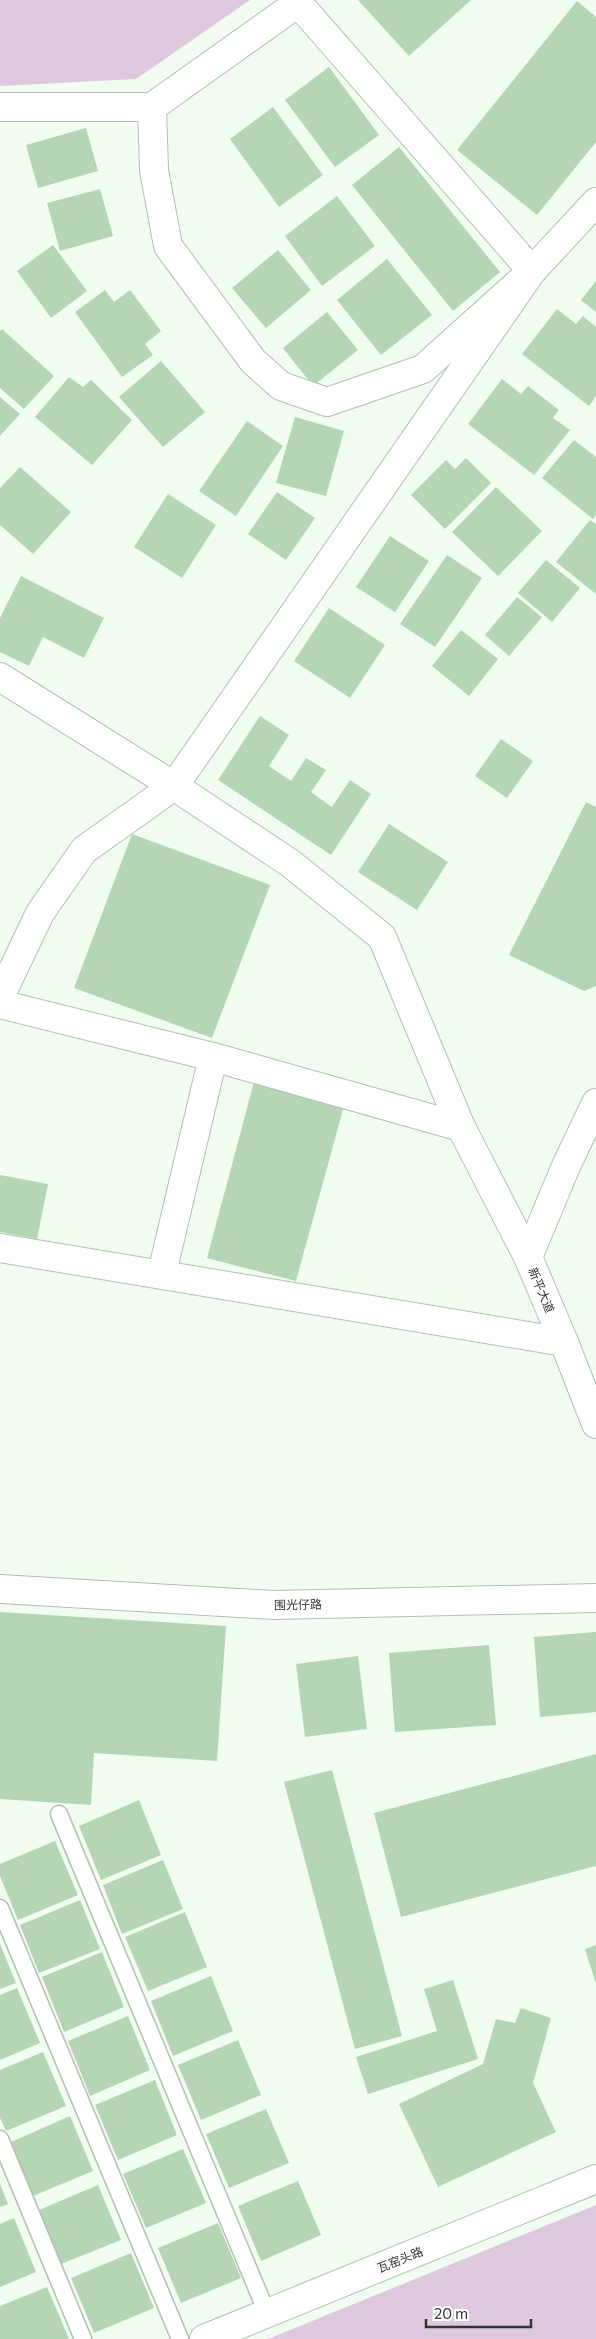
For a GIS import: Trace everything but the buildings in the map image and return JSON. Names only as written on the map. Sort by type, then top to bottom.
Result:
[{"type":"street","points":[[0,107],[152,107],[296,1],[532,271]]},
{"type":"street","points":[[152,107],[154,170],[168,246],[253,361],[281,386],[328,402],[423,369],[532,271],[596,202]]},
{"type":"street","points":[[0,997],[40,913],[84,850],[174,786],[532,271]]},
{"type":"street","points":[[0,677],[174,786],[290,863],[382,937],[461,1127],[528,1257]]},
{"type":"street","points":[[0,1004],[213,1057],[461,1127]]},
{"type":"street","points":[[162,1273],[213,1057]]},
{"type":"street","name":"新平大道","points":[[596,1104],[566,1166],[528,1257],[596,1424]]},
{"type":"street","points":[[0,1248],[162,1273],[564,1342]]},
{"type":"street","name":"围光仔路","points":[[0,1588],[274,1605],[596,1598]]},
{"type":"street","name":"瓦窑头路","points":[[204,2339],[596,2179]]},
{"type":"lane","points":[[58,1814],[266,2313]]},
{"type":"lane","points":[[0,1908],[180,2339]]},
{"type":"lane","points":[[0,2139],[83,2339]]},
{"type":"shaded area","points":[[0,0],[250,0],[136,79],[0,86]]},
{"type":"shaded area","points":[[596,2205],[596,2339],[268,2339]]}]
